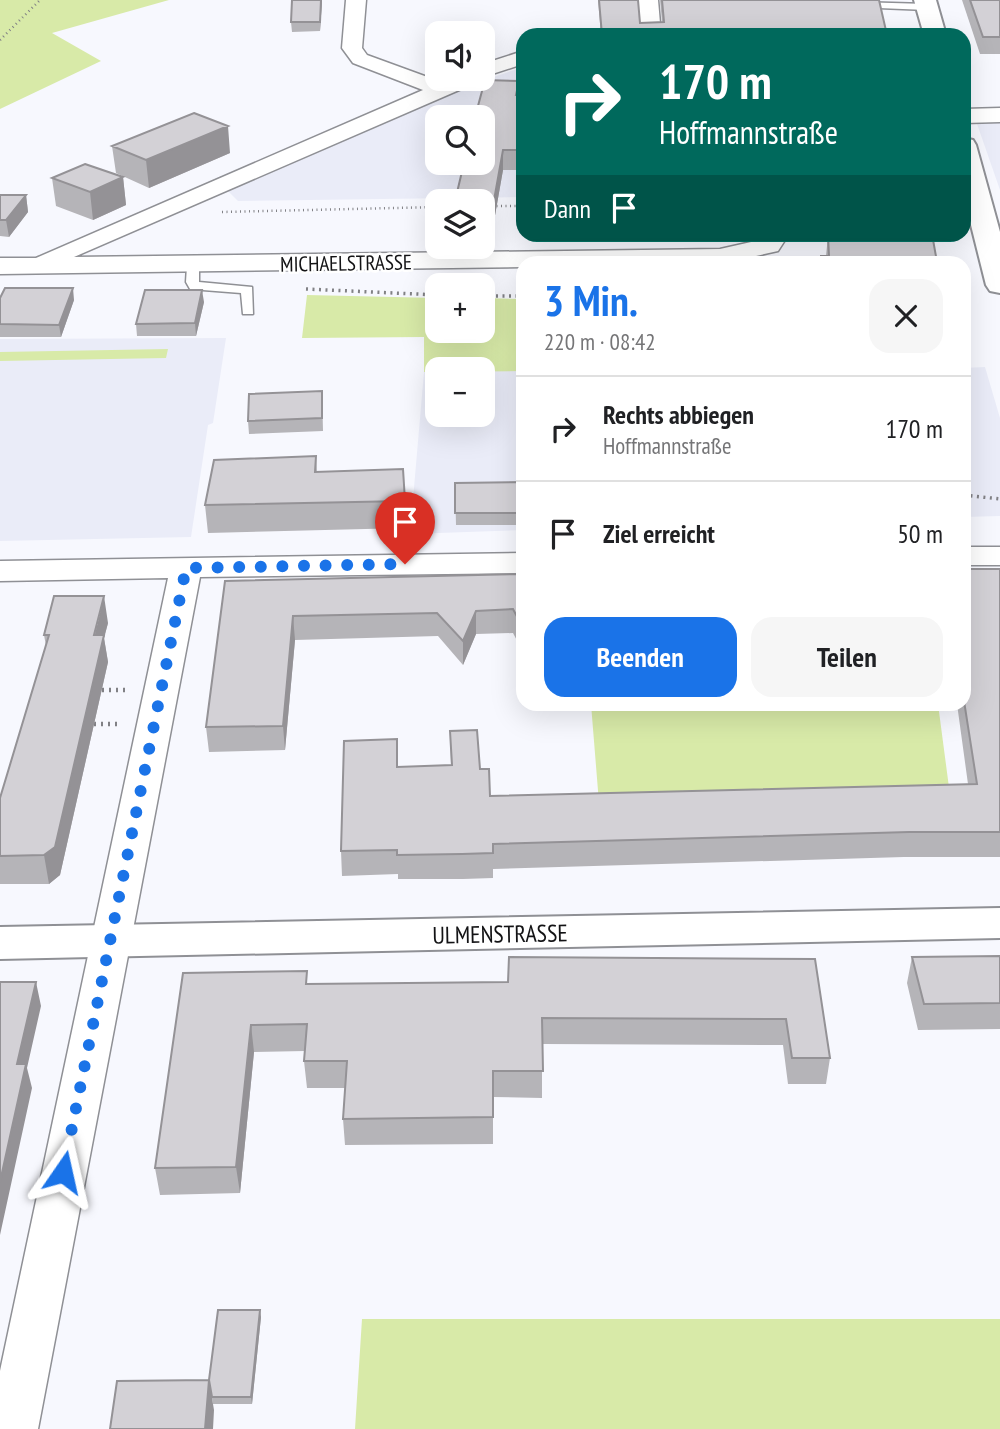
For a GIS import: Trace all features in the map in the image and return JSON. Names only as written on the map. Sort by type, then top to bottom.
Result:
[{"type":"street","points":[[356,0],[352,48],[360,59],[425,83]]},
{"type":"street","points":[[648,0],[651,28]]},
{"type":"street","points":[[926,4],[933,28]]},
{"type":"street","points":[[495,67],[516,59]]},
{"type":"street","name":"MICHAELSTRASSE","points":[[34,265],[435,91]]},
{"type":"street","points":[[971,116],[1000,115]]},
{"type":"street","points":[[971,172],[1000,285]]},
{"type":"street","points":[[138,219],[127,236],[138,253],[159,266]]},
{"type":"street","name":"MICHAELSTRASSE","points":[[725,256],[769,247],[772,242]]},
{"type":"street","name":"MICHAELSTRASSE","points":[[0,266],[516,261]]},
{"type":"street","points":[[971,556],[1000,556]]},
{"type":"street","points":[[0,571],[516,563]]},
{"type":"street","points":[[13,1429],[186,568]]},
{"type":"street","name":"ULMENSTRASSE","points":[[0,943],[1000,923]]},
{"type":"lane","points":[[841,5],[926,4]]},
{"type":"lane","points":[[193,266],[192,282],[195,286],[247,290],[248,310]]},
{"type":"path","points":[[0,40],[40,0]]},
{"type":"path","points":[[174,204],[209,213],[425,207]]},
{"type":"path","points":[[495,206],[516,206]]},
{"type":"path","points":[[284,265],[279,275],[285,283],[310,290],[425,294]]},
{"type":"path","points":[[495,296],[516,296]]},
{"type":"path","points":[[971,496],[1000,499]]},
{"type":"path","points":[[102,690],[138,690]]},
{"type":"path","points":[[94,724],[130,724]]},
{"type":"shaded area","points":[[516,69],[516,197],[495,197],[495,189],[425,189],[425,198],[238,201],[228,191],[456,91],[495,91],[495,77]]},
{"type":"shaded area","points":[[976,121],[1000,121],[1000,190]]},
{"type":"shaded area","points":[[226,338],[213,423],[208,425],[191,537],[0,541],[0,339]]},
{"type":"shaded area","points":[[985,367],[1000,418],[1000,516],[971,517],[971,368]]},
{"type":"shaded area","points":[[495,371],[516,371],[516,530],[410,534],[424,372],[425,427],[495,427]]},
{"type":"green space","points":[[0,0],[169,0],[52,33],[101,61],[0,109]]},
{"type":"green space","points":[[307,295],[425,298],[425,343],[495,343],[495,298],[516,299],[516,371],[495,371],[495,357],[425,357],[424,372],[424,337],[302,338]]},
{"type":"green space","points":[[168,349],[166,358],[0,361],[0,352]]},
{"type":"green space","points":[[592,711],[939,711],[950,795],[599,803]]},
{"type":"green space","points":[[362,1319],[1000,1319],[1000,1429],[355,1429]]},
{"type":"building","points":[[292,0],[321,0],[320,22],[291,22]]},
{"type":"building","points":[[599,0],[638,0],[640,23],[664,22],[662,0],[879,0],[885,28],[601,28]]},
{"type":"building","points":[[970,0],[1000,0],[1000,37],[983,37]]},
{"type":"building","points":[[495,80],[516,81],[516,150],[503,150],[495,195],[495,189],[458,189],[461,175],[495,175],[495,105],[478,105],[482,91],[495,91]]},
{"type":"building","points":[[194,113],[228,126],[146,160],[112,146]]},
{"type":"building","points":[[85,164],[123,177],[90,192],[52,178]]},
{"type":"building","points":[[0,195],[26,195],[6,220],[0,220]]},
{"type":"building","points":[[828,242],[933,242],[936,256],[829,256]]},
{"type":"building","points":[[5,288],[73,288],[59,325],[0,324],[0,298]]},
{"type":"building","points":[[145,290],[202,290],[195,323],[136,324]]},
{"type":"building","points":[[322,391],[322,418],[248,421],[249,394]]},
{"type":"building","points":[[316,456],[315,472],[403,469],[405,501],[205,505],[214,460]]},
{"type":"building","points":[[516,482],[516,513],[455,513],[455,483]]},
{"type":"building","points":[[971,569],[1000,569],[1000,832],[909,832],[493,844],[493,853],[462,854],[397,855],[397,850],[341,851],[344,741],[397,739],[397,767],[452,765],[450,731],[477,730],[480,769],[489,769],[490,796],[977,784],[966,711],[971,711]]},
{"type":"building","points":[[516,574],[516,615],[513,609],[476,611],[463,641],[437,613],[293,616],[283,726],[206,727],[225,581]]},
{"type":"building","points":[[54,596],[104,596],[94,635],[104,635],[55,847],[44,855],[0,856],[0,798],[49,635],[44,635]]},
{"type":"building","points":[[1000,956],[1000,1003],[924,1004],[912,957]]},
{"type":"building","points":[[509,957],[815,959],[830,1058],[792,1058],[786,1019],[542,1018],[543,1071],[493,1071],[493,1117],[343,1119],[347,1061],[304,1061],[307,1024],[251,1025],[236,1167],[155,1168],[183,973],[307,971],[306,984],[508,982]]},
{"type":"building","points":[[0,982],[36,982],[17,1064],[26,1064],[0,1182]]},
{"type":"building","points":[[218,1310],[260,1310],[251,1397],[212,1397],[209,1380]]},
{"type":"building","points":[[209,1380],[205,1429],[110,1429],[117,1381]]},
{"type":"route","points":[[63,1172],[186,568],[405,564]]}]
